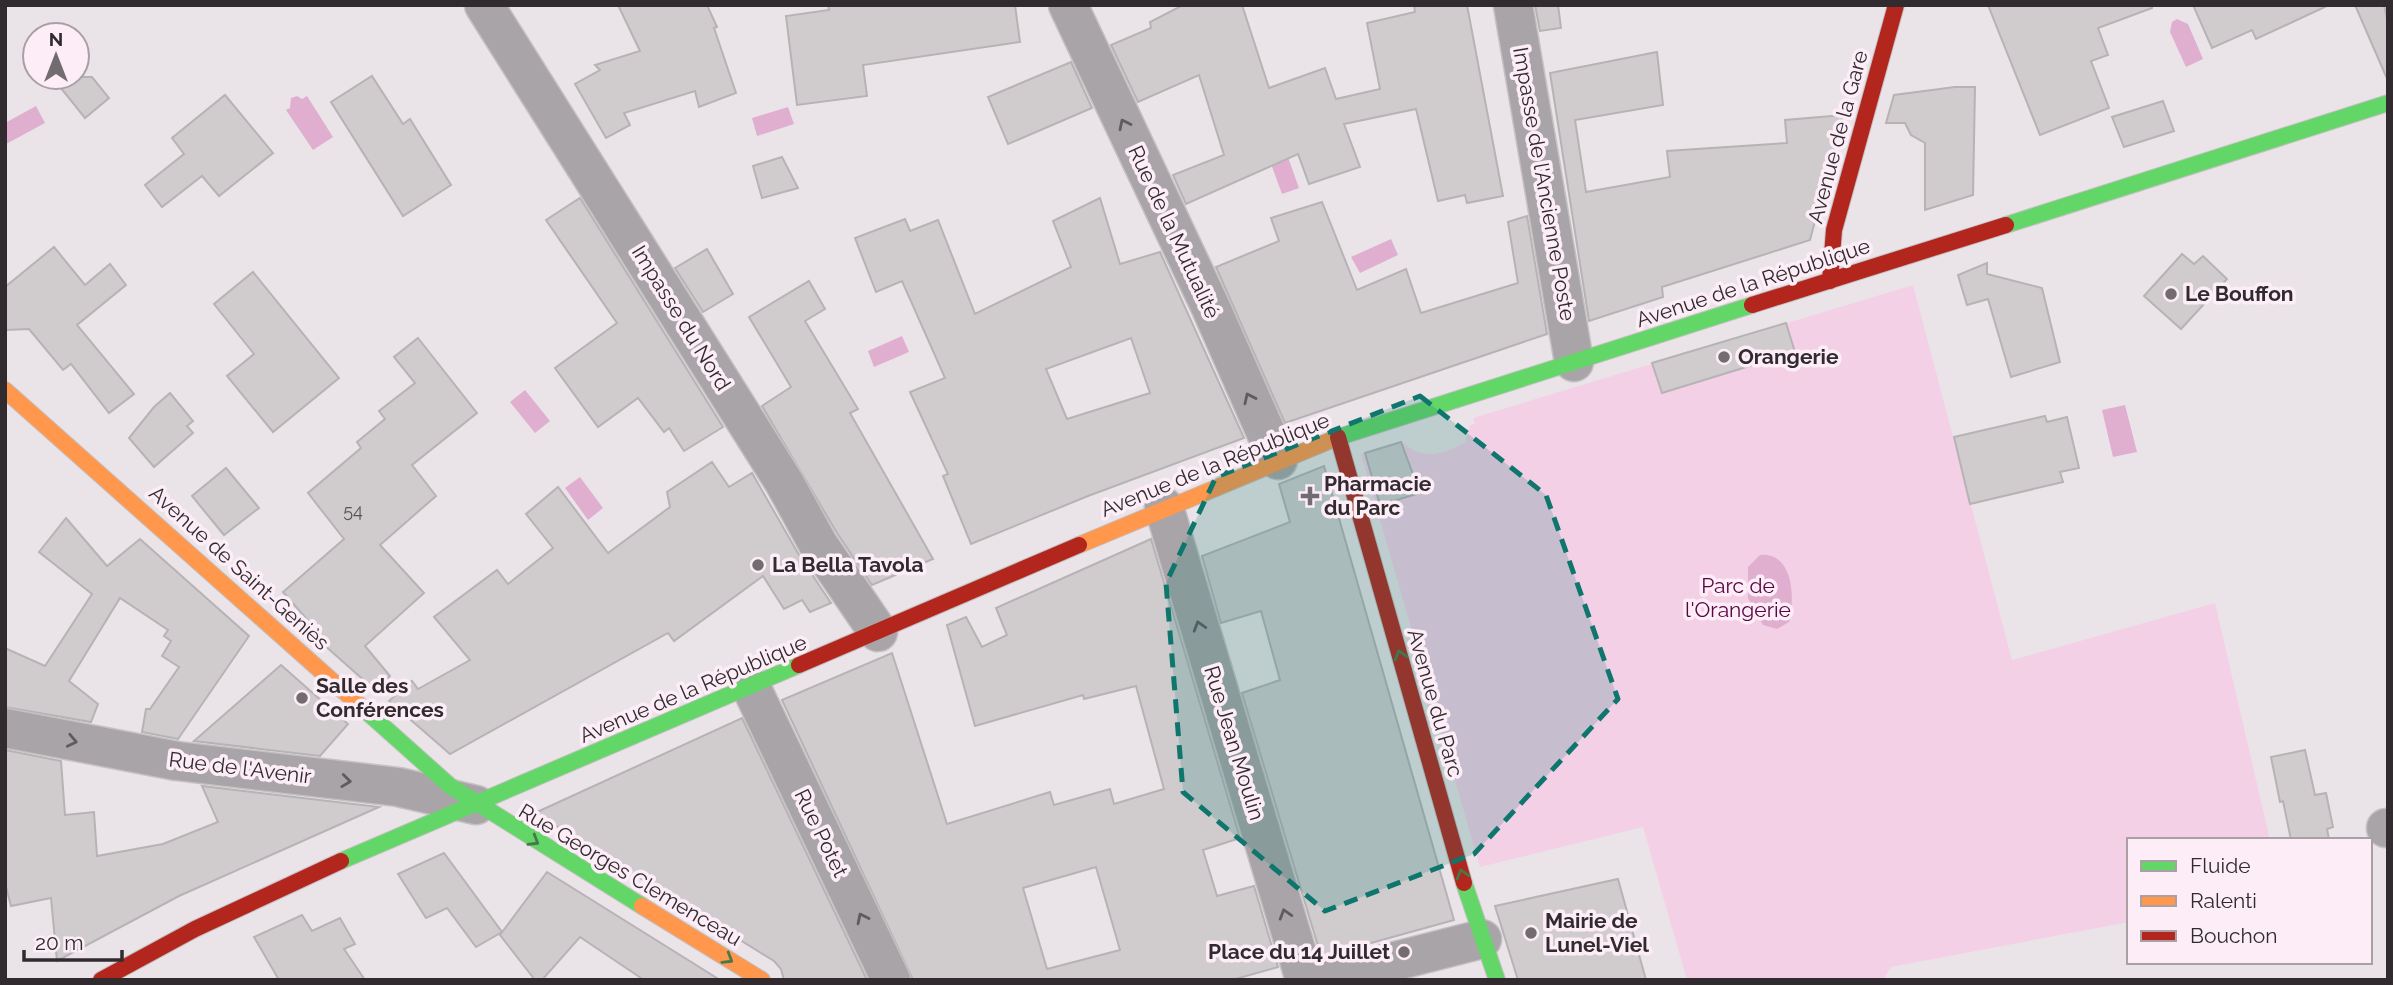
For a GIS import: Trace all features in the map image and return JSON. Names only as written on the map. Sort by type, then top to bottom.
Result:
[{"type":"main road","name":"Avenue de la Gare","points":[[1830,281],[1833,230],[1896,5]]},
{"type":"main road","name":"Avenue de la République","points":[[101,980],[195,929],[324,868],[1278,460],[1338,437],[2388,103]]},
{"type":"main road","name":"Avenue de Saint-Geniès","points":[[5,390],[450,786],[476,805]]},
{"type":"main road","name":"Avenue du Parc","points":[[1338,437],[1482,939],[1497,980]]},
{"type":"main road","name":"Rue Georges Clemenceau","points":[[476,805],[762,980]]},
{"type":"street","name":"Impasse du Nord","points":[[484,5],[784,482],[818,544],[878,632]]},
{"type":"street","name":"Rue de la Mutualité","points":[[1068,5],[1211,308],[1278,460]]},
{"type":"street","name":"Impasse de l'Ancienne Poste","points":[[1513,5],[1574,362]]},
{"type":"street","name":"Rue Jean Moulin","points":[[1164,507],[1305,980]]},
{"type":"street","name":"Rue Potet","points":[[751,687],[891,980]]},
{"type":"street","name":"Rue de l'Avenir","points":[[5,728],[177,761],[398,787],[476,805]]},
{"type":"street","points":[[1336,978],[1482,939]]},
{"type":"highlighted area","points":[[1420,396],[1546,495],[1618,699],[1474,854],[1325,911],[1183,792],[1166,583],[1216,477]]},
{"type":"green space","name":"Parc de l'Orangerie","points":[[1913,285],[2012,660],[2215,603],[2270,838],[2127,838],[2127,922],[1891,967],[1883,980],[1687,980],[1643,827],[1480,867],[1361,454],[1402,441],[1415,451],[1440,453],[1465,442],[1470,425],[1475,424],[1473,418]]},
{"type":"shaded area","points":[[2177,19],[2188,24],[2203,59],[2186,67],[2170,32],[2172,22]]},
{"type":"shaded area","points":[[297,96],[302,99],[307,96],[333,137],[313,150],[286,110],[290,108],[291,98]]},
{"type":"shaded area","points":[[36,106],[45,123],[6,144],[5,123]]},
{"type":"shaded area","points":[[788,107],[794,124],[757,136],[752,118]]},
{"type":"shaded area","points":[[1284,146],[1299,188],[1282,194],[1267,153]]},
{"type":"shaded area","points":[[1391,239],[1398,255],[1360,273],[1351,257]]},
{"type":"shaded area","points":[[902,336],[909,352],[874,367],[868,351]]},
{"type":"shaded area","points":[[525,390],[550,421],[535,433],[510,402]]},
{"type":"shaded area","points":[[2125,405],[2137,452],[2113,457],[2102,410]]},
{"type":"shaded area","points":[[580,477],[603,508],[588,520],[565,488]]},
{"type":"shaded area","points":[[1760,555],[1771,556],[1780,561],[1790,579],[1792,601],[1789,622],[1777,629],[1763,625],[1748,598],[1748,567]]},
{"type":"building","points":[[618,5],[707,5],[717,27],[714,28],[736,93],[699,107],[695,91],[624,113],[630,125],[606,138],[575,84],[600,70],[595,65],[640,51]]},
{"type":"building","points":[[828,5],[1015,5],[1020,42],[863,65],[867,96],[797,105],[786,16],[829,10]]},
{"type":"building","points":[[1183,5],[1242,5],[1269,88],[1325,68],[1336,99],[1380,89],[1367,23],[1415,12],[1414,5],[1467,5],[1503,196],[1467,203],[1465,195],[1438,201],[1416,109],[1344,124],[1360,167],[1309,184],[1298,154],[1186,204],[1173,175],[1224,155],[1199,75],[1138,102],[1111,45],[1151,28],[1150,22]]},
{"type":"building","points":[[1535,5],[1558,5],[1561,28],[1540,31]]},
{"type":"building","points":[[1988,5],[2152,5],[2152,8],[2098,28],[2108,55],[2091,61],[2109,108],[2040,135]]},
{"type":"building","points":[[2193,5],[2329,5],[2256,39],[2252,30],[2212,48]]},
{"type":"building","points":[[2355,5],[2384,5],[2388,23],[2388,81]]},
{"type":"building","points":[[1657,52],[1663,105],[1575,120],[1586,192],[1670,177],[1667,151],[1787,143],[1785,120],[1843,115],[1810,240],[1662,287],[1663,297],[1589,321],[1550,73]]},
{"type":"building","points":[[1071,62],[1092,108],[1008,144],[988,97]]},
{"type":"building","points":[[372,76],[403,124],[410,119],[451,185],[403,216],[331,102]]},
{"type":"building","points":[[92,77],[109,98],[85,118],[63,91],[91,91]]},
{"type":"building","points":[[1975,87],[1973,195],[1925,210],[1925,143],[1911,135],[1905,123],[1886,123],[1894,95]]},
{"type":"building","points":[[225,95],[273,153],[219,196],[202,176],[162,207],[145,185],[184,154],[172,138]]},
{"type":"building","points":[[2163,101],[2174,131],[2124,147],[2112,117]]},
{"type":"building","points":[[782,157],[798,188],[762,198],[753,166]]},
{"type":"building","points":[[580,198],[723,427],[684,451],[669,428],[664,432],[638,398],[598,427],[555,368],[617,323],[546,220]]},
{"type":"building","points":[[1100,198],[1120,264],[1160,252],[1244,438],[1088,496],[971,544],[943,476],[948,474],[910,392],[945,378],[902,281],[876,292],[855,238],[905,219],[910,231],[938,220],[975,314],[1071,267],[1053,221]],"holes":[[[1131,338],[1150,393],[1067,419],[1046,369]]]},
{"type":"building","points":[[1322,202],[1357,290],[1406,269],[1421,313],[1518,283],[1508,222],[1527,216],[1547,334],[1285,423],[1216,267],[1279,241],[1271,218]]},
{"type":"building","points":[[54,247],[85,285],[110,264],[126,285],[77,325],[134,394],[109,413],[71,364],[63,370],[29,329],[5,330],[5,287]]},
{"type":"building","points":[[707,249],[733,294],[703,312],[675,268]]},
{"type":"building","name":"Le Bouffon","points":[[2182,254],[2194,264],[2203,256],[2227,279],[2181,329],[2144,296]]},
{"type":"building","points":[[1987,263],[1987,274],[2042,288],[2060,362],[2011,377],[1988,299],[1967,305],[1958,275]]},
{"type":"building","points":[[253,272],[339,378],[273,432],[227,376],[254,354],[214,304]]},
{"type":"building","points":[[809,281],[825,309],[805,321],[858,409],[850,413],[933,559],[872,585],[837,533],[762,406],[791,387],[749,317]]},
{"type":"building","name":"Orangerie","points":[[1786,323],[1795,352],[1662,393],[1652,363]]},
{"type":"building","points":[[418,338],[477,413],[412,465],[436,496],[380,545],[424,593],[365,646],[390,676],[376,691],[314,636],[318,632],[283,592],[344,539],[308,493],[361,448],[357,442],[385,419],[379,411],[415,383],[394,357]]},
{"type":"building","points":[[170,393],[193,421],[187,426],[193,433],[154,467],[129,438],[154,407]]},
{"type":"building","points":[[2045,416],[2047,422],[2067,417],[2079,468],[2060,472],[2063,482],[1970,504],[1954,437]]},
{"type":"building","points":[[1401,442],[1420,493],[1380,505],[1365,453]]},
{"type":"building","points":[[712,462],[729,487],[752,473],[799,555],[831,603],[810,612],[802,600],[784,609],[763,576],[674,641],[668,633],[450,754],[389,701],[412,681],[418,689],[470,660],[434,617],[497,570],[508,584],[553,548],[526,514],[558,487],[608,553],[670,507],[667,492]]},
{"type":"building","points":[[1324,466],[1454,920],[1321,956],[1242,693],[1280,680],[1261,611],[1221,623],[1202,556],[1290,522],[1279,484]]},
{"type":"building","points":[[226,468],[259,508],[224,535],[192,496]]},
{"type":"building","points":[[66,518],[107,566],[140,539],[249,636],[178,739],[142,732],[146,709],[150,709],[179,667],[162,656],[171,641],[164,636],[168,630],[120,598],[69,681],[98,704],[91,722],[5,707],[5,648],[45,666],[92,594],[39,552]]},
{"type":"building","points":[[1151,539],[1240,838],[1203,850],[1217,896],[1254,886],[1278,967],[1232,980],[913,980],[782,700],[892,653],[947,824],[1050,792],[1054,805],[1110,789],[1114,804],[1164,789],[1136,686],[1084,699],[1083,695],[975,726],[947,625],[966,617],[982,647],[1007,635],[996,608]],"holes":[[[1096,867],[1120,950],[1047,969],[1023,888]]]},
{"type":"building","points":[[281,665],[348,724],[320,756],[194,741]]},
{"type":"building","points":[[742,718],[867,980],[784,980],[781,969],[774,961],[535,813]]},
{"type":"building","points":[[5,750],[61,761],[65,815],[94,812],[97,856],[163,844],[218,822],[202,786],[379,807],[179,896],[57,961],[51,898],[11,906],[5,883]]},
{"type":"building","points":[[2305,750],[2315,795],[2326,793],[2333,827],[2327,829],[2329,838],[2291,838],[2271,757]]},
{"type":"building","points":[[444,853],[502,932],[476,947],[447,908],[426,918],[398,874]]},
{"type":"building","points":[[547,872],[720,980],[644,980],[580,937],[542,980],[535,980],[500,935]]},
{"type":"building","points":[[1618,879],[1646,980],[1518,980],[1495,906]]},
{"type":"building","points":[[302,915],[312,931],[340,918],[355,944],[344,949],[365,980],[279,980],[254,937]]},
{"type":"traffic: fast","points":[[2006,225],[2388,103]]},
{"type":"traffic: fast","points":[[1336,438],[1752,305]]},
{"type":"traffic: fast","points":[[341,861],[799,665]]},
{"type":"traffic: fast","points":[[366,711],[450,786],[642,906]]},
{"type":"traffic: fast","points":[[1464,883],[1497,980]]},
{"type":"traffic: slow","points":[[5,390],[366,711]]},
{"type":"traffic: slow","points":[[1079,545],[1336,438]]},
{"type":"traffic: slow","points":[[642,906],[762,980]]},
{"type":"traffic: jam","points":[[1830,281],[1834,230],[1896,5]]},
{"type":"traffic: jam","points":[[1752,305],[2006,225]]},
{"type":"traffic: jam","points":[[1338,437],[1464,883]]},
{"type":"traffic: jam","points":[[799,665],[1079,545]]},
{"type":"traffic: jam","points":[[101,980],[195,929],[341,861]]},
{"type":"place","name":"Le Bouffon","points":[[2171,294]]},
{"type":"place","name":"Orangerie","points":[[1724,357]]},
{"type":"place","name":"Pharmacie du Parc","points":[[1310,496]]},
{"type":"place","name":"La Bella Tavola","points":[[758,565]]},
{"type":"place","name":"Salle des Conférences","points":[[302,698]]},
{"type":"place","name":"Mairie de Lunel-Viel","points":[[1531,933]]},
{"type":"place","name":"Place du 14 Juillet","points":[[1404,952]]}]
